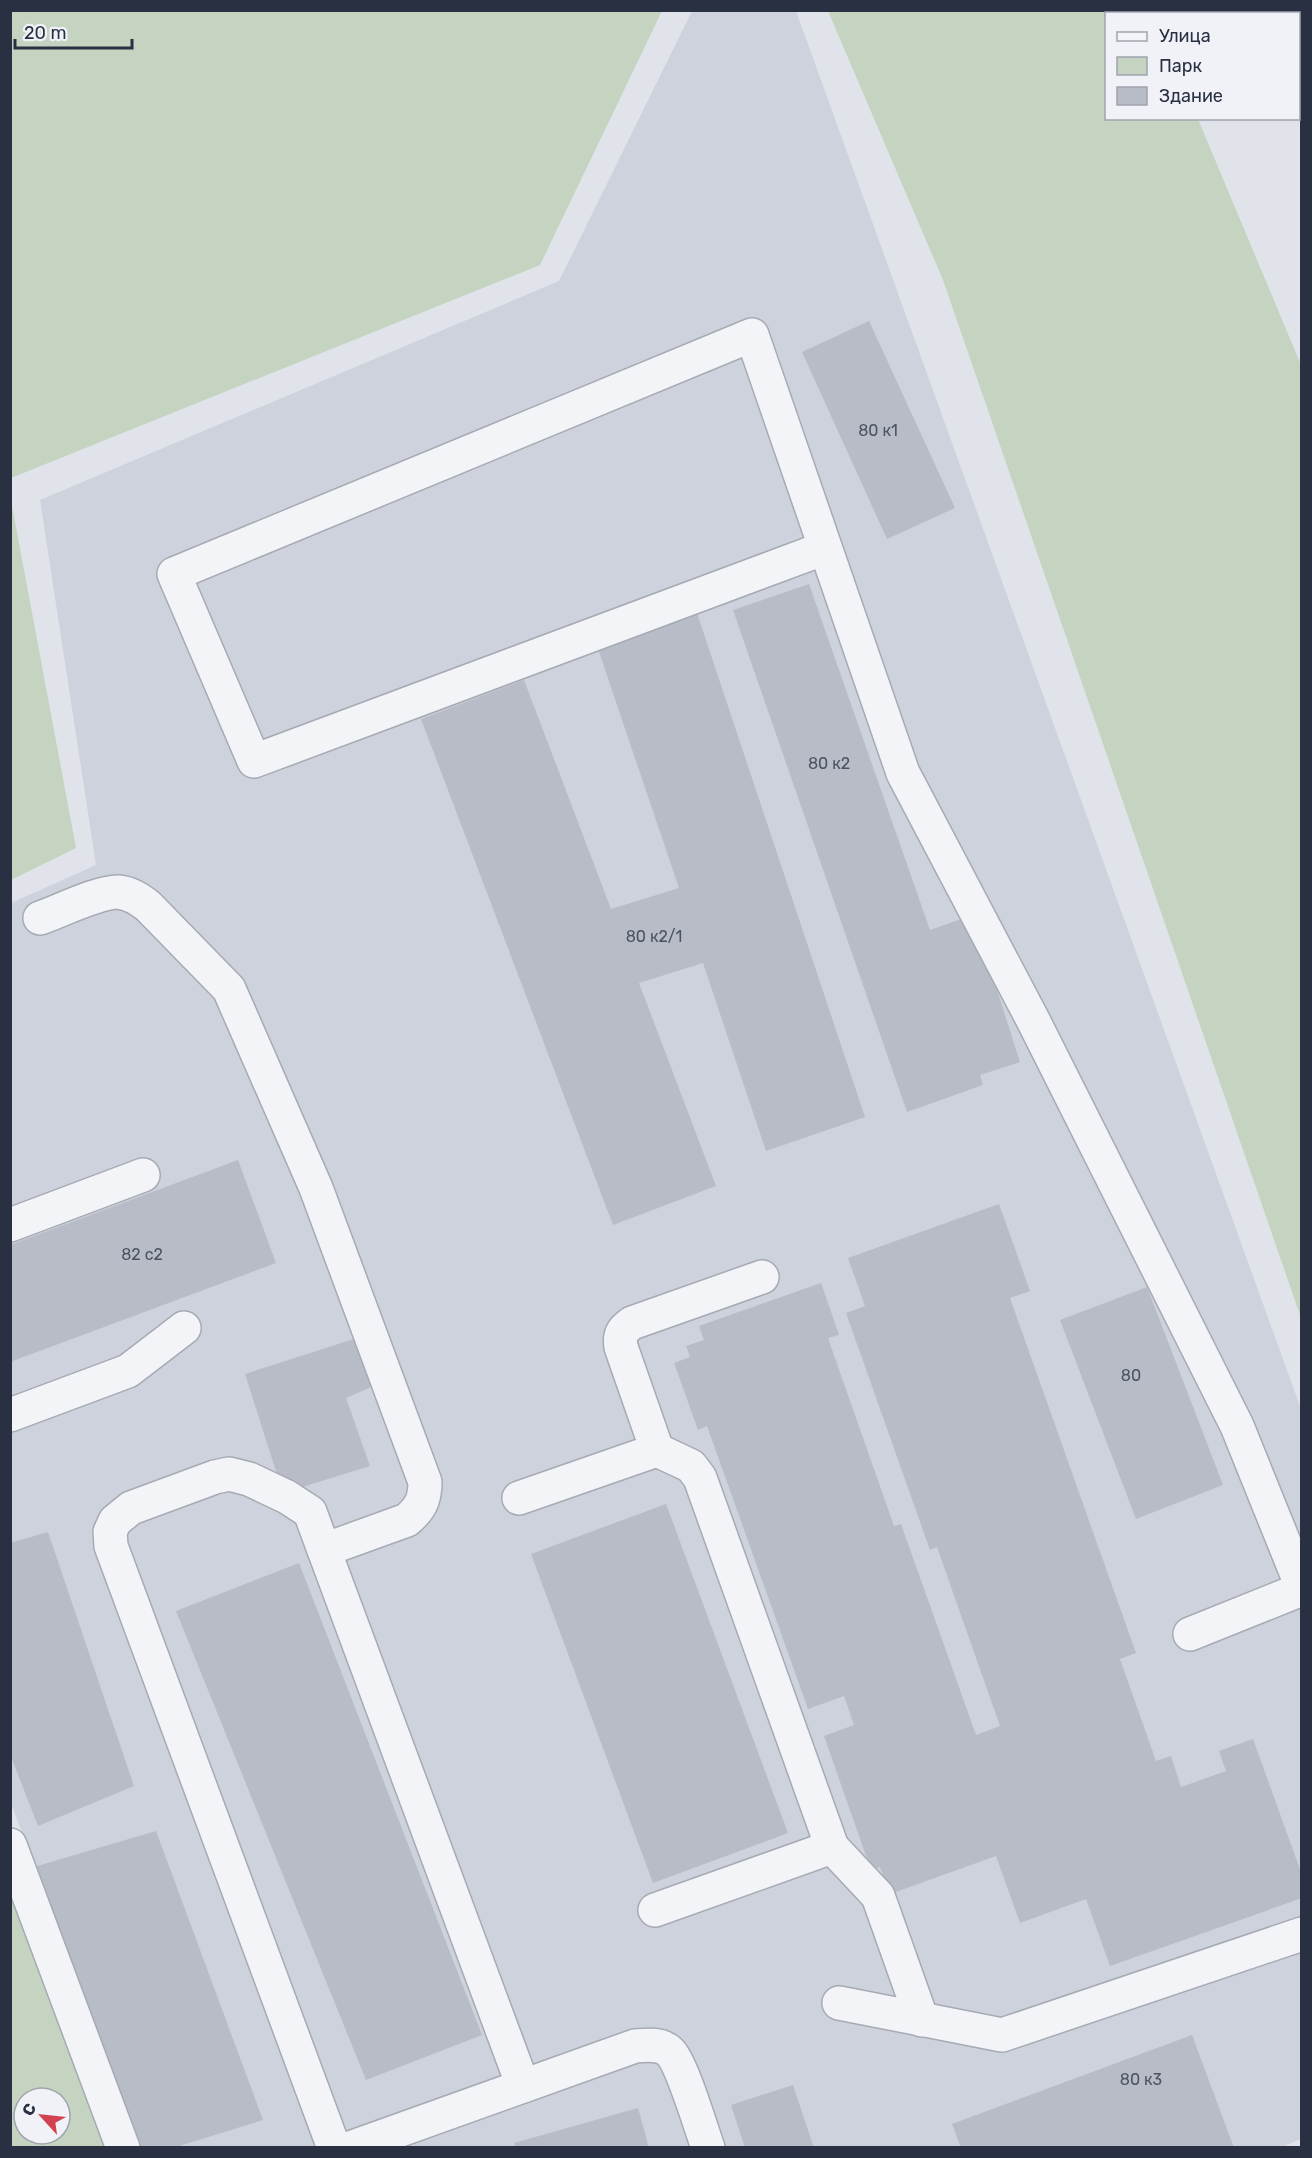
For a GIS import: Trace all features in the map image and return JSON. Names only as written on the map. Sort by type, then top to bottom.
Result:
[{"type":"lane","points":[[825,548],[254,761],[174,574],[752,335],[903,773],[1034,1022],[1237,1426],[1302,1588],[1190,1634]]},
{"type":"lane","points":[[40,918],[103,895],[118,892],[135,896],[148,906],[229,989],[316,1188],[425,1482],[425,1497],[418,1511],[407,1520],[324,1550]]},
{"type":"lane","points":[[10,1225],[143,1175]]},
{"type":"lane","points":[[762,1277],[632,1323],[623,1329],[620,1338],[621,1347],[657,1449],[691,1466],[700,1478],[832,1847],[878,1896],[922,2020]]},
{"type":"lane","points":[[10,1415],[128,1371],[184,1328]]},
{"type":"lane","points":[[519,1498],[657,1449]]},
{"type":"lane","points":[[334,2148],[111,1546],[110,1532],[115,1521],[130,1508],[215,1477],[229,1474],[249,1479],[287,1497],[310,1512],[523,2086]]},
{"type":"lane","points":[[10,1845],[123,2148]]},
{"type":"lane","points":[[656,1910],[832,1847]]},
{"type":"lane","points":[[838,2003],[1002,2035],[1302,1934]]},
{"type":"lane","points":[[350,2148],[635,2046],[653,2044],[670,2052],[678,2064],[708,2148]]},
{"type":"shaded area","points":[[692,11],[796,11],[1301,1409],[1301,2139],[1279,2148],[139,2147],[11,1803],[11,903],[96,865],[40,500],[559,281]]},
{"type":"green space","points":[[11,10],[662,11],[540,265],[11,478]]},
{"type":"green space","points":[[828,11],[1142,11],[1105,12],[1105,120],[1198,120],[1301,365],[1301,1318],[943,280]]},
{"type":"green space","points":[[10,495],[76,848],[11,880],[10,880]]},
{"type":"green space","points":[[11,1878],[112,2147],[11,2147]]},
{"type":"building","points":[[869,321],[955,508],[887,539],[802,352]]},
{"type":"building","points":[[809,584],[930,930],[973,915],[1020,1062],[980,1075],[983,1085],[907,1112],[733,610]]},
{"type":"building","points":[[696,610],[865,1117],[766,1151],[703,963],[639,983],[716,1186],[613,1225],[421,719],[524,680],[611,909],[679,888],[596,643]]},
{"type":"building","points":[[238,1160],[276,1263],[10,1362],[10,1245]]},
{"type":"building","points":[[999,1204],[1030,1291],[1010,1298],[1136,1653],[1120,1659],[1156,1761],[1171,1756],[1181,1787],[1226,1771],[1219,1751],[1253,1739],[1302,1875],[1302,1898],[1110,1966],[1086,1899],[1020,1923],[996,1856],[890,1894],[880,1867],[871,1870],[824,1736],[854,1725],[844,1696],[808,1709],[707,1426],[698,1430],[674,1363],[690,1357],[686,1346],[704,1340],[699,1326],[821,1283],[839,1335],[828,1338],[894,1526],[901,1524],[976,1735],[1000,1726],[937,1547],[930,1550],[846,1313],[865,1306],[848,1258]]},
{"type":"building","points":[[1147,1287],[1223,1485],[1136,1519],[1060,1320]]},
{"type":"building","points":[[360,1337],[376,1385],[346,1398],[370,1466],[283,1493],[245,1374]]},
{"type":"building","points":[[666,1504],[788,1833],[653,1883],[531,1554]]},
{"type":"building","points":[[48,1532],[134,1786],[38,1826],[10,1754],[10,1543]]},
{"type":"building","points":[[299,1563],[482,2035],[366,2080],[176,1611]]},
{"type":"building","points":[[156,1831],[263,2120],[173,2148],[139,2148],[34,1867]]},
{"type":"building","points":[[1192,2035],[1234,2148],[961,2148],[952,2124]]},
{"type":"building","points":[[793,2085],[814,2148],[745,2148],[731,2105]]},
{"type":"building","points":[[638,2108],[649,2148],[516,2148],[514,2143]]}]
